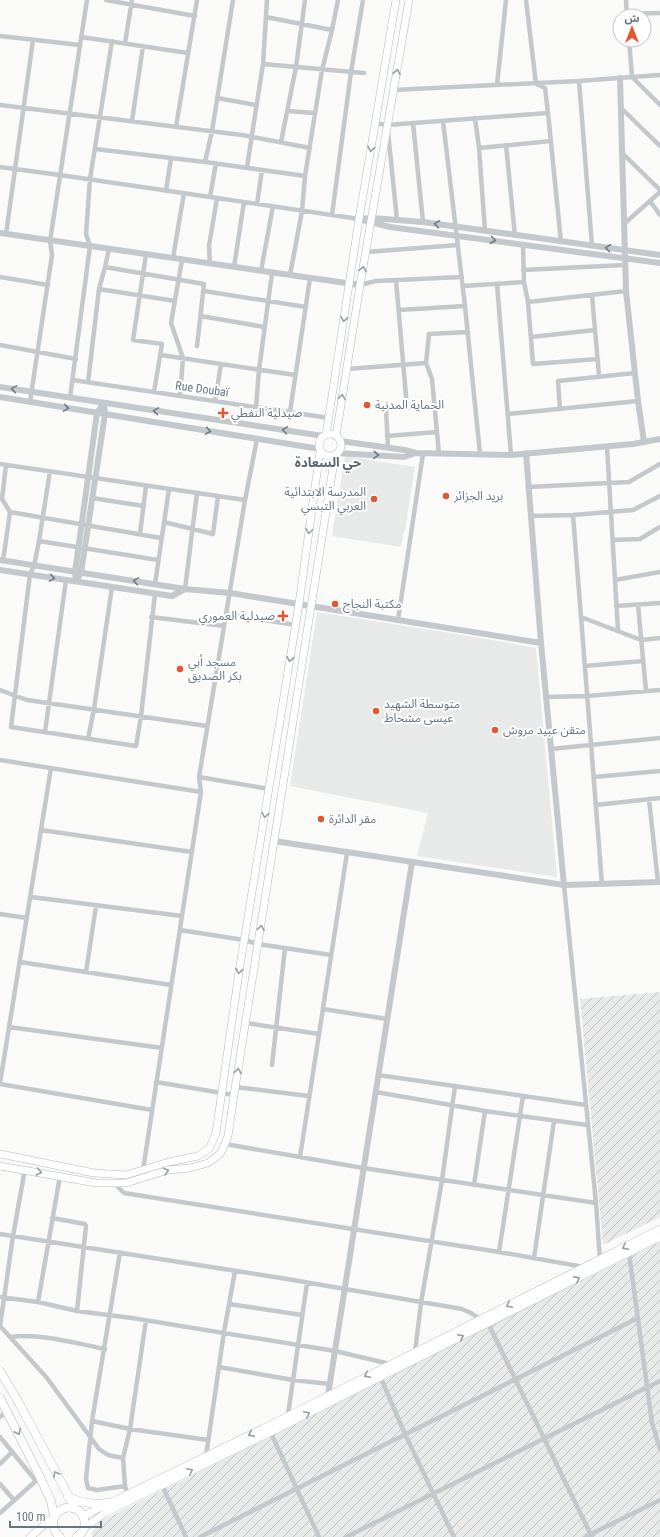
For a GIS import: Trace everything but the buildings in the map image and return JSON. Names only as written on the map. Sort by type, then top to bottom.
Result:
[{"type":"main road","points":[[0,1154],[94,1173],[126,1175],[169,1162],[198,1156],[209,1149],[216,1133],[244,940],[296,625],[320,450],[319,444],[325,435],[329,418],[359,219],[396,0]]},
{"type":"main road","points":[[0,1166],[25,1169],[96,1183],[126,1183],[168,1170],[190,1168],[208,1163],[220,1154],[228,1136],[336,454],[340,447],[338,439],[360,285],[409,0]]},
{"type":"main road","points":[[325,435],[338,439]]},
{"type":"main road","points":[[320,450],[328,456],[336,454]]},
{"type":"main road","points":[[77,1537],[105,1512],[162,1485],[269,1429],[591,1272],[600,1263],[660,1229]]},
{"type":"main road","points":[[83,1516],[206,1456],[269,1429],[288,1415],[584,1267],[629,1253],[660,1237]]},
{"type":"main road","points":[[0,1371],[19,1403],[68,1497],[75,1508],[83,1516],[84,1532]]},
{"type":"main road","points":[[0,1398],[7,1410],[38,1479],[51,1501],[54,1517],[53,1528],[59,1537]]},
{"type":"main road","points":[[68,1497],[90,1505],[107,1503]]},
{"type":"main road","points":[[30,1537],[63,1508],[75,1508]]},
{"type":"street","points":[[30,402],[52,256],[50,241],[86,0]]},
{"type":"street","points":[[106,0],[132,2],[195,16]]},
{"type":"street","points":[[176,126],[197,0]]},
{"type":"street","points":[[205,162],[212,131],[233,0]]},
{"type":"street","points":[[247,167],[263,64],[267,0]]},
{"type":"street","points":[[281,142],[296,67],[305,0]]},
{"type":"street","points":[[290,275],[302,211],[305,176],[322,70],[338,0]]},
{"type":"street","points":[[332,215],[351,72],[363,0]]},
{"type":"street","points":[[497,86],[506,0]]},
{"type":"street","points":[[526,0],[536,84]]},
{"type":"street","points":[[125,43],[132,2]]},
{"type":"street","points":[[266,18],[332,30]]},
{"type":"street","points":[[0,36],[80,45]]},
{"type":"street","points":[[81,37],[188,53]]},
{"type":"street","points":[[33,40],[15,169],[3,234],[349,284],[360,285],[376,281],[462,277]]},
{"type":"street","points":[[70,398],[90,246],[86,234],[90,179],[96,149],[112,41]]},
{"type":"street","points":[[132,121],[143,46]]},
{"type":"street","points":[[630,48],[632,77],[660,105]]},
{"type":"street","points":[[263,64],[364,73]]},
{"type":"street","points":[[393,90],[579,82],[660,75]]},
{"type":"street","points":[[620,78],[626,292],[644,442]]},
{"type":"street","points":[[579,82],[592,246]]},
{"type":"street","points":[[536,84],[545,88],[561,242]]},
{"type":"street","points":[[217,98],[256,105]]},
{"type":"street","points":[[0,105],[251,136],[310,148]]},
{"type":"street","points":[[621,108],[660,146]]},
{"type":"street","points":[[287,111],[316,113]]},
{"type":"street","points":[[375,123],[388,125],[548,113]]},
{"type":"street","points":[[475,118],[479,148],[485,231]]},
{"type":"street","points":[[443,121],[466,306],[480,454]]},
{"type":"street","points":[[413,123],[423,222]]},
{"type":"street","points":[[388,125],[397,220]]},
{"type":"street","points":[[479,148],[506,144],[551,141]]},
{"type":"street","points":[[506,144],[514,236]]},
{"type":"street","points":[[96,149],[247,167],[305,176]]},
{"type":"street","points":[[622,152],[660,191],[623,224]]},
{"type":"street","points":[[166,190],[171,158]]},
{"type":"street","points":[[210,197],[216,163]]},
{"type":"street","points":[[0,167],[60,174],[273,206],[624,261],[660,263]]},
{"type":"street","points":[[257,204],[262,170]]},
{"type":"street","points":[[173,258],[184,193]]},
{"type":"street","points":[[210,264],[209,246],[217,198]]},
{"type":"street","points":[[650,201],[660,215]]},
{"type":"street","points":[[234,267],[244,202]]},
{"type":"street","points":[[261,271],[273,206]]},
{"type":"street","points":[[371,221],[397,220],[423,222],[514,236],[660,255]]},
{"type":"street","points":[[523,244],[523,270],[528,302],[533,364],[598,359]]},
{"type":"street","points":[[366,252],[458,246]]},
{"type":"street","points":[[88,382],[99,289],[106,267],[108,249]]},
{"type":"street","points":[[146,254],[133,340],[162,344],[154,392]]},
{"type":"street","points":[[180,396],[183,358],[171,323],[182,260]]},
{"type":"street","points":[[523,270],[624,261]]},
{"type":"street","points":[[106,267],[204,284],[197,346]]},
{"type":"street","points":[[256,407],[267,301],[272,273]]},
{"type":"street","points":[[0,277],[48,285]]},
{"type":"street","points":[[290,412],[310,278]]},
{"type":"street","points":[[396,280],[407,408]]},
{"type":"street","points":[[463,286],[524,282]]},
{"type":"street","points":[[497,284],[511,455]]},
{"type":"street","points":[[99,289],[175,301]]},
{"type":"street","points":[[204,291],[306,306]]},
{"type":"street","points":[[528,302],[626,292]]},
{"type":"street","points":[[592,295],[596,330],[598,376]]},
{"type":"street","points":[[399,310],[466,306]]},
{"type":"street","points":[[201,316],[264,328]]},
{"type":"street","points":[[531,337],[596,330]]},
{"type":"street","points":[[439,454],[432,379],[426,363],[428,334],[468,332]]},
{"type":"street","points":[[0,345],[76,359]]},
{"type":"street","points":[[161,355],[295,375]]},
{"type":"street","points":[[347,369],[426,363]]},
{"type":"street","points":[[215,401],[221,364]]},
{"type":"street","points":[[560,409],[558,381],[635,373]]},
{"type":"street","name":"Rue Doubaï","points":[[73,380],[329,418]]},
{"type":"street","points":[[0,387],[325,435]]},
{"type":"street","points":[[0,397],[320,450]]},
{"type":"street","points":[[508,414],[638,401]]},
{"type":"street","points":[[82,548],[81,524],[88,477],[98,413],[104,403]]},
{"type":"street","points":[[76,581],[88,525],[105,414],[104,403]]},
{"type":"street","points":[[388,448],[386,409],[435,406]]},
{"type":"street","points":[[388,436],[437,432]]},
{"type":"street","points":[[143,1170],[201,792],[199,777],[245,500],[257,439]]},
{"type":"street","points":[[338,439],[419,453],[511,455],[607,447],[660,439]]},
{"type":"street","points":[[607,447],[618,630]]},
{"type":"street","points":[[336,454],[404,457],[419,453]]},
{"type":"street","points":[[398,620],[419,453]]},
{"type":"street","points":[[526,453],[541,643],[587,1125],[596,1203],[600,1263]]},
{"type":"street","points":[[0,464],[245,500]]},
{"type":"street","points":[[528,488],[629,482],[660,464]]},
{"type":"street","points":[[6,465],[2,499],[10,512],[1,560],[185,589],[230,593],[541,643]]},
{"type":"street","points":[[50,471],[39,541],[34,566],[30,574],[11,727],[136,746],[141,716],[154,594]]},
{"type":"street","points":[[140,534],[146,486]]},
{"type":"street","points":[[155,584],[169,489]]},
{"type":"street","points":[[185,589],[196,493]]},
{"type":"street","points":[[164,522],[213,534],[218,496]]},
{"type":"street","points":[[530,516],[573,515],[634,510],[660,496]]},
{"type":"street","points":[[92,498],[144,506]]},
{"type":"street","points":[[10,512],[161,538]]},
{"type":"street","points":[[573,515],[602,884]]},
{"type":"street","points":[[613,540],[640,539],[660,527]]},
{"type":"street","points":[[39,541],[158,560]]},
{"type":"street","points":[[0,570],[172,596],[185,589]]},
{"type":"street","points":[[615,580],[660,572]]},
{"type":"street","points":[[45,732],[66,580]]},
{"type":"street","points":[[88,739],[94,709],[112,587]]},
{"type":"street","points":[[616,606],[660,604]]},
{"type":"street","points":[[638,605],[646,691]]},
{"type":"street","points":[[226,614],[296,625]]},
{"type":"street","points":[[151,617],[224,626]]},
{"type":"street","points":[[581,617],[641,640],[660,638]]},
{"type":"street","points":[[585,666],[643,661]]},
{"type":"street","points":[[0,690],[27,700],[207,726]]},
{"type":"street","points":[[546,697],[587,696],[660,690]]},
{"type":"street","points":[[551,749],[660,738]]},
{"type":"street","points":[[0,760],[201,792]]},
{"type":"street","points":[[51,768],[0,1084],[152,1110]]},
{"type":"street","points":[[594,777],[660,771]]},
{"type":"street","points":[[199,777],[269,789]]},
{"type":"street","points":[[274,841],[564,885],[659,882],[649,798]]},
{"type":"street","points":[[596,805],[660,798]]},
{"type":"street","points":[[41,830],[192,852]]},
{"type":"street","points":[[300,1157],[348,853]]},
{"type":"street","points":[[328,1395],[412,862]]},
{"type":"street","points":[[30,897],[182,916]]},
{"type":"street","points":[[86,972],[96,906]]},
{"type":"street","points":[[0,914],[27,918]]},
{"type":"street","points":[[180,930],[331,955]]},
{"type":"street","points":[[272,1065],[275,1027],[285,948]]},
{"type":"street","points":[[20,962],[171,985]]},
{"type":"street","points":[[323,1009],[387,1019]]},
{"type":"street","points":[[246,1022],[319,1034]]},
{"type":"street","points":[[9,1027],[162,1048]]},
{"type":"street","points":[[378,1075],[586,1105]]},
{"type":"street","points":[[156,1082],[234,1095]]},
{"type":"street","points":[[415,1352],[421,1303],[442,1180],[455,1086]]},
{"type":"street","points":[[235,1087],[309,1096]]},
{"type":"street","points":[[376,1092],[452,1104],[485,1111],[587,1125]]},
{"type":"street","points":[[499,1252],[523,1096]]},
{"type":"street","points":[[474,1185],[485,1111]]},
{"type":"street","points":[[534,1258],[554,1121]]},
{"type":"street","points":[[224,1144],[363,1168],[596,1203]]},
{"type":"street","points":[[25,1169],[2,1298],[0,1326],[47,1378],[99,1448],[108,1455],[123,1458]]},
{"type":"street","points":[[38,1302],[60,1176]]},
{"type":"street","points":[[114,1183],[124,1193],[499,1252],[584,1267],[591,1272]]},
{"type":"street","points":[[52,1218],[85,1224],[86,1226],[77,1311]]},
{"type":"street","points":[[0,1234],[120,1252],[465,1310],[480,1319]]},
{"type":"street","points":[[120,1252],[92,1421],[86,1478],[88,1488],[97,1490],[125,1486]]},
{"type":"street","points":[[629,1253],[654,1431],[660,1449]]},
{"type":"street","points":[[206,1456],[224,1332],[235,1271]]},
{"type":"street","points":[[288,1415],[307,1283]]},
{"type":"street","points":[[2,1298],[38,1302],[77,1311],[224,1332],[335,1351],[390,1364]]},
{"type":"street","points":[[229,1304],[302,1315]]},
{"type":"street","points":[[200,1537],[638,1318]]},
{"type":"street","points":[[128,1495],[125,1486],[123,1458],[130,1429],[146,1320]]},
{"type":"street","points":[[488,1323],[591,1536]]},
{"type":"street","points":[[10,1338],[21,1336],[42,1338],[105,1349]]},
{"type":"street","points":[[219,1367],[293,1380],[330,1384]]},
{"type":"street","points":[[380,1376],[405,1434],[454,1537]]},
{"type":"street","points":[[346,1537],[660,1381]]},
{"type":"street","points":[[0,1417],[7,1410]]},
{"type":"street","points":[[92,1421],[130,1429],[208,1440]]},
{"type":"street","points":[[269,1429],[319,1537]]},
{"type":"street","points":[[0,1437],[38,1479],[0,1513]]},
{"type":"street","points":[[0,1464],[12,1452]]},
{"type":"street","points":[[0,1484],[14,1500]]},
{"type":"street","points":[[162,1485],[186,1537]]},
{"type":"street","points":[[585,1537],[591,1536],[660,1500]]},
{"type":"shaded area","name":"المدرسة الابتدائية العربي التبسي","points":[[345,456],[415,467],[401,547],[332,536]]},
{"type":"shaded area","points":[[317,612],[536,648],[557,877],[417,856],[428,813],[290,786]]},
{"type":"shaded area","points":[[660,992],[660,1217],[603,1245],[580,999]]},
{"type":"shaded area","points":[[660,1242],[660,1537],[92,1537],[91,1534],[99,1522]]},
{"type":"place","name":"الحماية المدنية","points":[[367,405]]},
{"type":"place","name":"صيدلية النفطي","points":[[223,413]]},
{"type":"place","name":"بريد الجزائر","points":[[446,496]]},
{"type":"place","name":"المدرسة الابتدائية العربي التبسي","points":[[374,499]]},
{"type":"place","name":"مكتبة النجاح","points":[[335,604]]},
{"type":"place","name":"صيدلية العموري","points":[[283,616]]},
{"type":"place","name":"مسجد أبي بكر الصديق","points":[[180,669]]},
{"type":"place","name":"متوسطة الشهيد عيسى مشحاط","points":[[376,711]]},
{"type":"place","name":"متقن عبيد مروش","points":[[495,730]]},
{"type":"place","name":"مقر الدائرة","points":[[321,819]]},
{"type":"district","name":"حي السعادة","points":[[328,462]]}]
